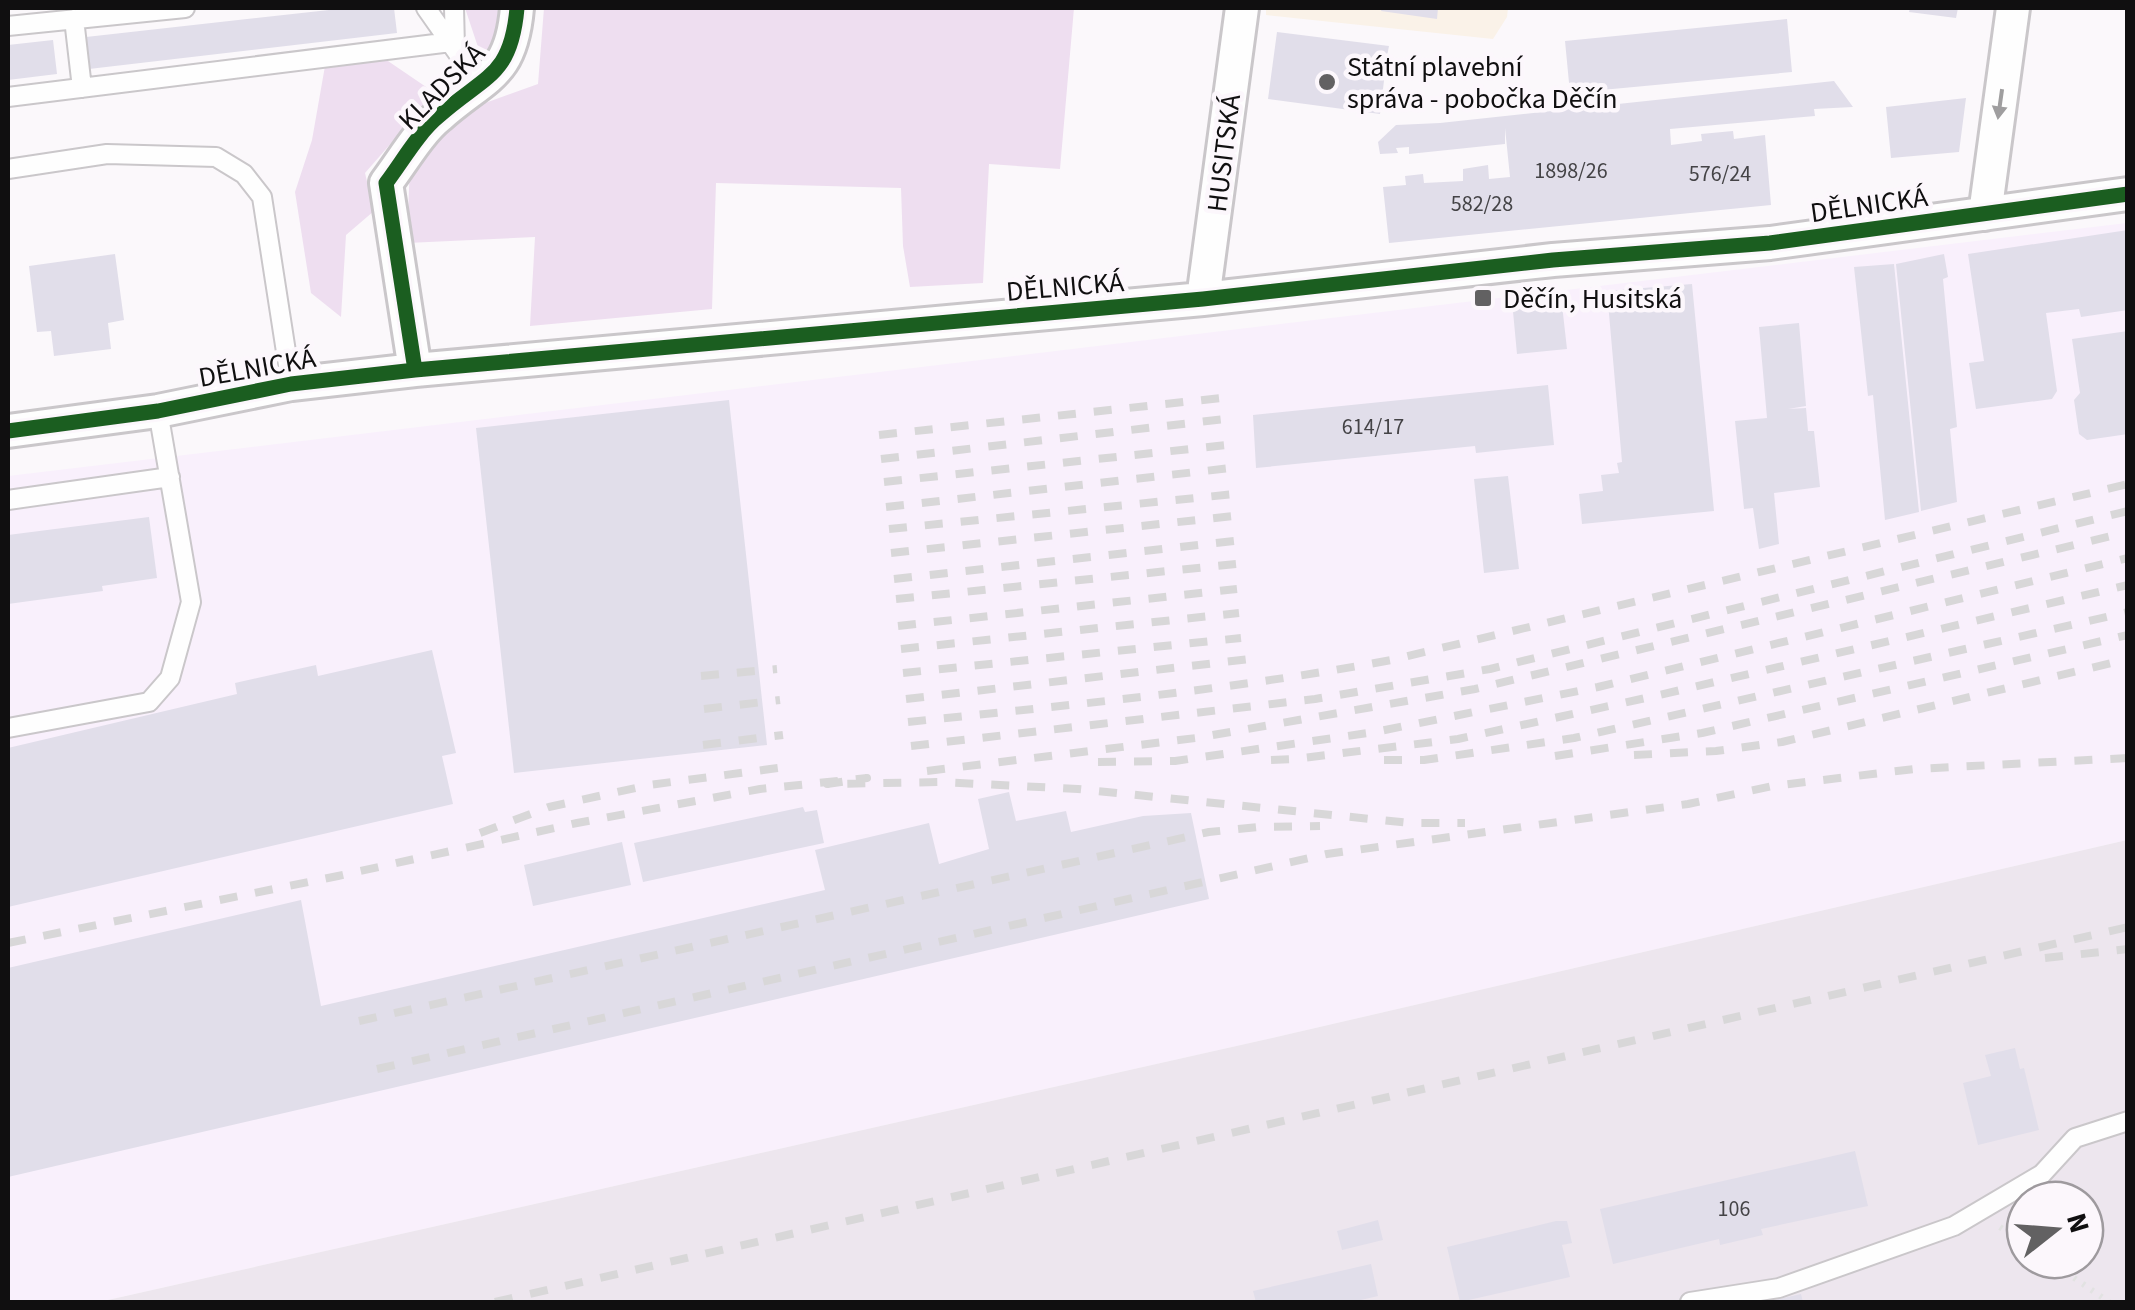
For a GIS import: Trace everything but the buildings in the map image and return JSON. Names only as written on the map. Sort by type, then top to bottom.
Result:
[{"type":"street","name":"KLADSKÁ","points":[[415,370],[386,183],[436,118],[503,64],[514,35],[517,8]]},
{"type":"street","name":"HUSITSKÁ","points":[[1204,299],[1242,8]]},
{"type":"street","points":[[1985,214],[2013,8]]},
{"type":"street","name":"DĚLNICKÁ","points":[[8,431],[158,411],[291,384],[415,370],[1204,299],[1553,260],[1770,243],[2128,194]]},
{"type":"lane","points":[[8,26],[186,8]]},
{"type":"lane","points":[[426,8],[480,84]]},
{"type":"lane","points":[[453,46],[454,8]]},
{"type":"lane","points":[[74,18],[82,88]]},
{"type":"lane","points":[[8,97],[453,46]]},
{"type":"lane","points":[[8,169],[106,154],[216,157],[244,174],[262,197],[291,384]]},
{"type":"lane","points":[[8,728],[149,702],[170,678],[191,602],[158,411]]},
{"type":"lane","points":[[8,500],[170,478]]},
{"type":"lane","points":[[1690,1302],[1779,1288],[1954,1226],[2042,1174],[2075,1138],[2128,1120]]},
{"type":"path","points":[[2077,1280],[2109,1302]]},
{"type":"shaded area","points":[[465,8],[500,8],[497,49],[479,50]]},
{"type":"shaded area","points":[[544,8],[1074,8],[1060,169],[989,164],[983,283],[910,287],[903,246],[901,188],[716,183],[712,309],[530,326],[535,237],[407,243],[410,162],[452,115],[538,84]]},
{"type":"shaded area","points":[[1266,8],[1508,8],[1507,17],[1493,39],[1266,15]]},
{"type":"shaded area","points":[[385,59],[435,93],[365,173],[374,211],[346,235],[341,317],[311,293],[295,192],[312,140],[325,66]]},
{"type":"shaded area","points":[[2127,223],[2127,840],[1285,1035],[99,1302],[8,1302],[8,476]]},
{"type":"shaded area","points":[[2127,840],[2127,1302],[99,1302],[1285,1035]]},
{"type":"railway","points":[[879,435],[1221,398]]},
{"type":"railway","points":[[881,459],[1225,419]]},
{"type":"railway","points":[[884,482],[1227,445]]},
{"type":"railway","points":[[886,507],[1231,468]]},
{"type":"railway","points":[[908,722],[1211,688],[1391,660],[2128,484]]},
{"type":"railway","points":[[889,529],[1235,494]]},
{"type":"railway","points":[[911,746],[1315,699],[1490,669],[2128,511]]},
{"type":"railway","points":[[891,553],[1234,516]]},
{"type":"railway","points":[[927,771],[1196,738],[1475,689],[2128,532]]},
{"type":"railway","points":[[894,579],[1234,541]]},
{"type":"railway","points":[[1098,762],[1175,761],[1375,732],[1598,687],[2128,558]]},
{"type":"railway","points":[[896,599],[1236,564]]},
{"type":"railway","points":[[1271,760],[1458,739],[2128,585]]},
{"type":"railway","points":[[898,626],[1237,589]]},
{"type":"railway","points":[[1384,760],[1424,760],[1574,738],[2128,612]]},
{"type":"railway","points":[[901,649],[1239,613]]},
{"type":"railway","points":[[1555,756],[1702,733],[2128,635]]},
{"type":"railway","points":[[903,673],[1241,638]]},
{"type":"railway","points":[[906,699],[1250,659]]},
{"type":"railway","points":[[1634,755],[1716,751],[1782,742],[2128,659]]},
{"type":"railway","points":[[701,676],[777,669]]},
{"type":"railway","points":[[704,709],[780,700]]},
{"type":"railway","points":[[703,745],[783,735]]},
{"type":"railway","points":[[377,1069],[1327,854],[1688,804],[1773,786],[1914,769],[2128,758]]},
{"type":"railway","points":[[480,833],[549,807],[649,785],[786,767]]},
{"type":"railway","points":[[8,943],[577,823],[760,789],[867,778],[827,784],[941,782],[1078,789],[1410,823],[1465,823]]},
{"type":"railway","points":[[359,1021],[1209,832],[1320,826]]},
{"type":"railway","points":[[495,1302],[2128,927]]},
{"type":"railway","points":[[2045,958],[2128,949]]},
{"type":"cycle path","points":[[415,370],[386,183],[432,123],[502,62],[514,31],[517,8]]},
{"type":"cycle path","points":[[8,431],[158,411],[291,384],[415,370],[1203,299],[1553,260],[1770,243],[2128,194]]},
{"type":"place","name":"Státní plavební správa - pobočka Děčín","points":[[1327,82]]},
{"type":"place","name":"Děčín, Husitská","points":[[1483,298]]}]
